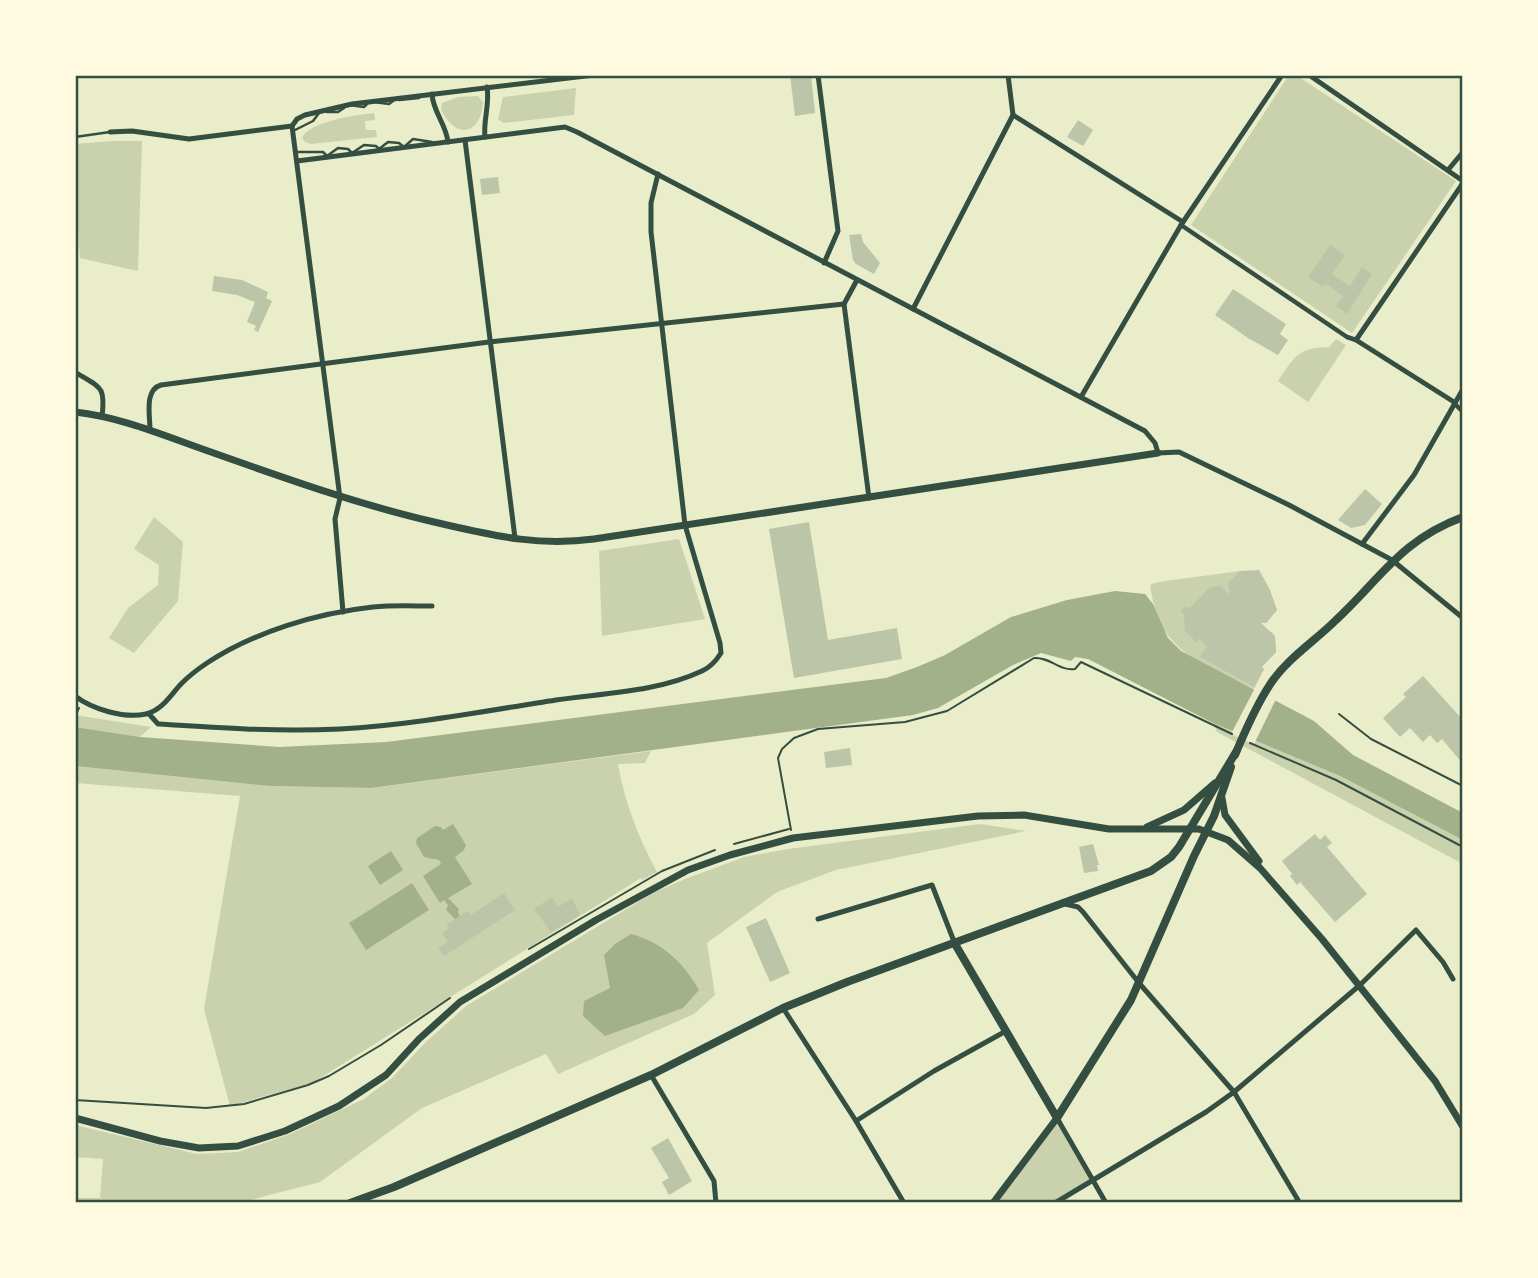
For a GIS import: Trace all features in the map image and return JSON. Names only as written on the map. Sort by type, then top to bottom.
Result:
[{"type":"main road","points":[[955,944],[1057,1118],[1119,1021],[1139,983],[1223,792],[1240,739],[1267,690],[1286,665],[1348,609],[1392,560],[1424,536],[1463,517]]},
{"type":"main road","points":[[350,1203],[394,1187],[651,1075],[783,1008],[1151,871],[1171,857],[1236,752]]},
{"type":"street","points":[[343,612],[335,519],[340,498],[292,128],[301,116],[348,104],[594,75]]},
{"type":"street","points":[[818,75],[838,232],[824,263]]},
{"type":"street","points":[[913,309],[1013,115],[1008,75]]},
{"type":"street","points":[[1081,397],[1182,223],[1282,75]]},
{"type":"street","points":[[1309,75],[1463,182],[1356,340]]},
{"type":"street","points":[[485,137],[489,104],[487,87]]},
{"type":"street","points":[[428,94],[446,130],[448,142]]},
{"type":"street","points":[[1013,115],[1182,223],[1347,337],[1356,340],[1454,402],[1463,412]]},
{"type":"street","points":[[297,161],[565,127],[1145,431],[1155,443],[1158,453]]},
{"type":"street","points":[[110,132],[132,131],[189,139],[292,128]]},
{"type":"street","points":[[465,140],[515,538]]},
{"type":"street","points":[[1448,170],[1463,152]]},
{"type":"street","points":[[149,714],[158,724],[257,730],[340,729],[408,723],[640,690],[687,677],[711,666],[721,653],[685,526],[651,232],[651,203],[657,174]]},
{"type":"street","points":[[857,280],[844,304],[869,498]]},
{"type":"street","points":[[150,430],[150,393],[155,387],[489,342],[844,304]]},
{"type":"street","points":[[75,372],[102,390],[102,417]]},
{"type":"street","points":[[1362,544],[1414,475],[1463,389]]},
{"type":"street","points":[[75,412],[150,430],[340,498],[391,512],[515,538],[564,543],[1158,453],[1179,453],[1289,505],[1392,560],[1463,618]]},
{"type":"street","points":[[75,695],[82,701],[112,712],[149,714],[169,699],[192,673],[225,652],[296,623],[375,607],[432,606]]},
{"type":"street","points":[[1129,830],[1153,826],[1173,817],[1194,803],[1221,777]]},
{"type":"street","points":[[1223,792],[1222,807],[1225,815],[1278,887],[1435,1081],[1463,1128]]},
{"type":"street","points":[[75,1118],[160,1141],[198,1148],[238,1146],[285,1131],[339,1107],[386,1075],[419,1039],[460,1002],[597,920],[667,880],[730,855],[793,838],[978,816],[1041,816],[1093,827],[1129,830],[1189,828],[1228,839],[1278,887]]},
{"type":"street","points":[[818,919],[932,885],[955,944]]},
{"type":"street","points":[[1065,904],[1078,907],[1083,912],[1139,983],[1234,1092],[1296,1202]]},
{"type":"street","points":[[1055,1203],[1206,1112],[1234,1092],[1360,985],[1416,930],[1443,962],[1453,979]]},
{"type":"street","points":[[783,1008],[856,1121],[904,1203]]},
{"type":"street","points":[[856,1121],[934,1071],[1006,1031]]},
{"type":"street","points":[[651,1075],[714,1181],[716,1203]]},
{"type":"street","points":[[993,1203],[1057,1118],[1105,1203]]},
{"type":"lane","points":[[75,137],[110,132]]},
{"type":"lane","points":[[295,152],[317,152],[327,156]]},
{"type":"path","points":[[728,846],[790,829],[778,758],[782,749],[794,738],[818,729],[905,722],[947,711],[1034,658],[1047,659],[1068,670],[1075,669],[1082,662],[1240,739],[1336,780],[1463,847]]},
{"type":"path","points":[[75,716],[82,701]]},
{"type":"path","points":[[1339,714],[1371,739],[1463,786]]},
{"type":"path","points":[[522,954],[662,871],[717,850]]},
{"type":"path","points":[[75,1100],[206,1108],[244,1104],[329,1076],[454,996]]},
{"type":"shaded area","points":[[1289,75],[1296,75],[1456,181],[1352,333],[1191,225]]},
{"type":"shaded area","points":[[576,88],[574,115],[503,123],[498,119],[503,97]]},
{"type":"shaded area","points":[[478,96],[483,102],[481,113],[478,121],[467,130],[454,126],[441,110],[442,103],[458,97]]},
{"type":"shaded area","points":[[374,113],[375,120],[365,121],[366,130],[376,130],[377,137],[311,144],[302,138],[306,132],[323,123]]},
{"type":"shaded area","points":[[142,141],[138,271],[80,258],[75,144]]},
{"type":"shaded area","points":[[1336,339],[1346,345],[1308,402],[1278,381],[1298,355],[1310,349],[1329,347]]},
{"type":"shaded area","points":[[154,517],[183,542],[178,601],[134,653],[109,638],[128,608],[158,585],[159,565],[134,549]]},
{"type":"shaded area","points":[[679,539],[705,619],[602,636],[599,551]]},
{"type":"shaded area","points":[[1240,571],[1264,578],[1277,610],[1266,623],[1261,623],[1275,636],[1276,652],[1262,667],[1264,669],[1254,689],[1200,662],[1173,641],[1155,608],[1150,585]]},
{"type":"shaded area","points":[[1115,591],[1145,594],[1153,604],[1168,638],[1181,651],[1314,721],[1353,755],[1463,813],[1463,840],[1340,776],[1213,723],[1088,659],[1075,657],[1071,661],[1041,653],[1013,665],[938,708],[913,715],[371,788],[269,786],[75,766],[75,727],[140,737],[279,747],[386,742],[886,678],[945,655],[1011,617],[1067,600]]},
{"type":"shaded area","points":[[75,715],[151,727],[140,737],[75,727]]},
{"type":"shaded area","points":[[1213,723],[1340,776],[1463,840],[1463,864],[1217,732]]},
{"type":"shaded area","points":[[651,751],[645,763],[618,764],[633,820],[657,872],[642,880],[641,878],[312,1083],[230,1106],[204,1009],[240,796],[75,783],[75,766],[269,786],[371,788]]},
{"type":"shaded area","points":[[453,824],[466,845],[455,857],[472,884],[448,898],[459,909],[458,913],[462,919],[458,922],[446,910],[448,905],[444,900],[440,903],[423,876],[441,864],[439,860],[424,857],[416,843],[417,838],[435,826],[443,830]]},
{"type":"shaded area","points":[[980,824],[1026,831],[836,870],[777,892],[707,943],[715,995],[694,1014],[558,1074],[546,1054],[422,1108],[320,1182],[239,1203],[113,1203],[101,1199],[101,1203],[75,1203],[75,1198],[100,1198],[103,1159],[75,1157],[75,1125],[197,1154],[238,1152],[290,1134],[364,1099],[392,1078],[466,1006],[653,893],[744,857]]},
{"type":"shaded area","points":[[391,851],[403,870],[380,885],[368,866]]},
{"type":"shaded area","points":[[412,883],[429,910],[366,950],[349,923]]},
{"type":"shaded area","points":[[631,934],[653,943],[671,955],[699,990],[683,1008],[605,1036],[583,1016],[584,1001],[610,988],[604,955]]},
{"type":"shaded area","points":[[1056,1119],[1090,1179],[1054,1203],[994,1203]]},
{"type":"pier","points":[[1256,686],[1277,697],[1254,744],[1231,734]]},
{"type":"building","points":[[790,75],[811,75],[815,113],[795,116]]},
{"type":"building","points":[[1078,120],[1093,130],[1083,146],[1067,137]]},
{"type":"building","points":[[498,177],[500,193],[482,195],[480,179]]},
{"type":"building","points":[[861,234],[863,242],[880,263],[874,274],[853,260],[849,235]]},
{"type":"building","points":[[1330,245],[1345,255],[1332,274],[1350,286],[1362,267],[1372,274],[1347,314],[1336,306],[1343,296],[1326,284],[1323,287],[1308,277]]},
{"type":"building","points":[[214,276],[242,280],[268,292],[266,298],[272,301],[258,332],[254,330],[256,326],[247,322],[255,302],[237,295],[212,291]]},
{"type":"building","points":[[1233,289],[1286,324],[1280,334],[1288,340],[1278,355],[1215,315]]},
{"type":"building","points":[[1365,489],[1382,504],[1365,525],[1351,528],[1338,520]]},
{"type":"building","points":[[809,522],[828,640],[897,628],[902,659],[794,678],[769,529]]},
{"type":"building","points":[[1259,570],[1277,610],[1266,623],[1260,622],[1275,636],[1276,652],[1261,668],[1264,669],[1254,687],[1200,657],[1207,646],[1199,639],[1196,642],[1185,631],[1184,615],[1181,611],[1184,606],[1190,608],[1210,587],[1221,586],[1230,595],[1228,583],[1240,571]]},
{"type":"building","points":[[1423,676],[1463,720],[1463,764],[1442,739],[1437,743],[1430,735],[1423,742],[1410,728],[1400,737],[1383,718],[1406,697],[1403,694]]},
{"type":"building","points":[[850,748],[852,765],[826,768],[824,752]]},
{"type":"building","points":[[1315,834],[1320,840],[1325,835],[1332,843],[1327,847],[1367,894],[1335,922],[1300,882],[1297,885],[1282,861]]},
{"type":"building","points":[[1093,844],[1098,871],[1084,873],[1079,847]]},
{"type":"building","points":[[504,893],[515,910],[444,956],[438,948],[448,942],[442,933],[449,928],[446,925],[467,911],[471,915]]},
{"type":"building","points":[[552,897],[558,907],[572,898],[580,915],[551,932],[534,909]]},
{"type":"building","points":[[766,918],[790,973],[770,982],[746,927]]},
{"type":"building","points":[[668,1138],[692,1181],[669,1195],[662,1182],[669,1178],[651,1148]]}]
